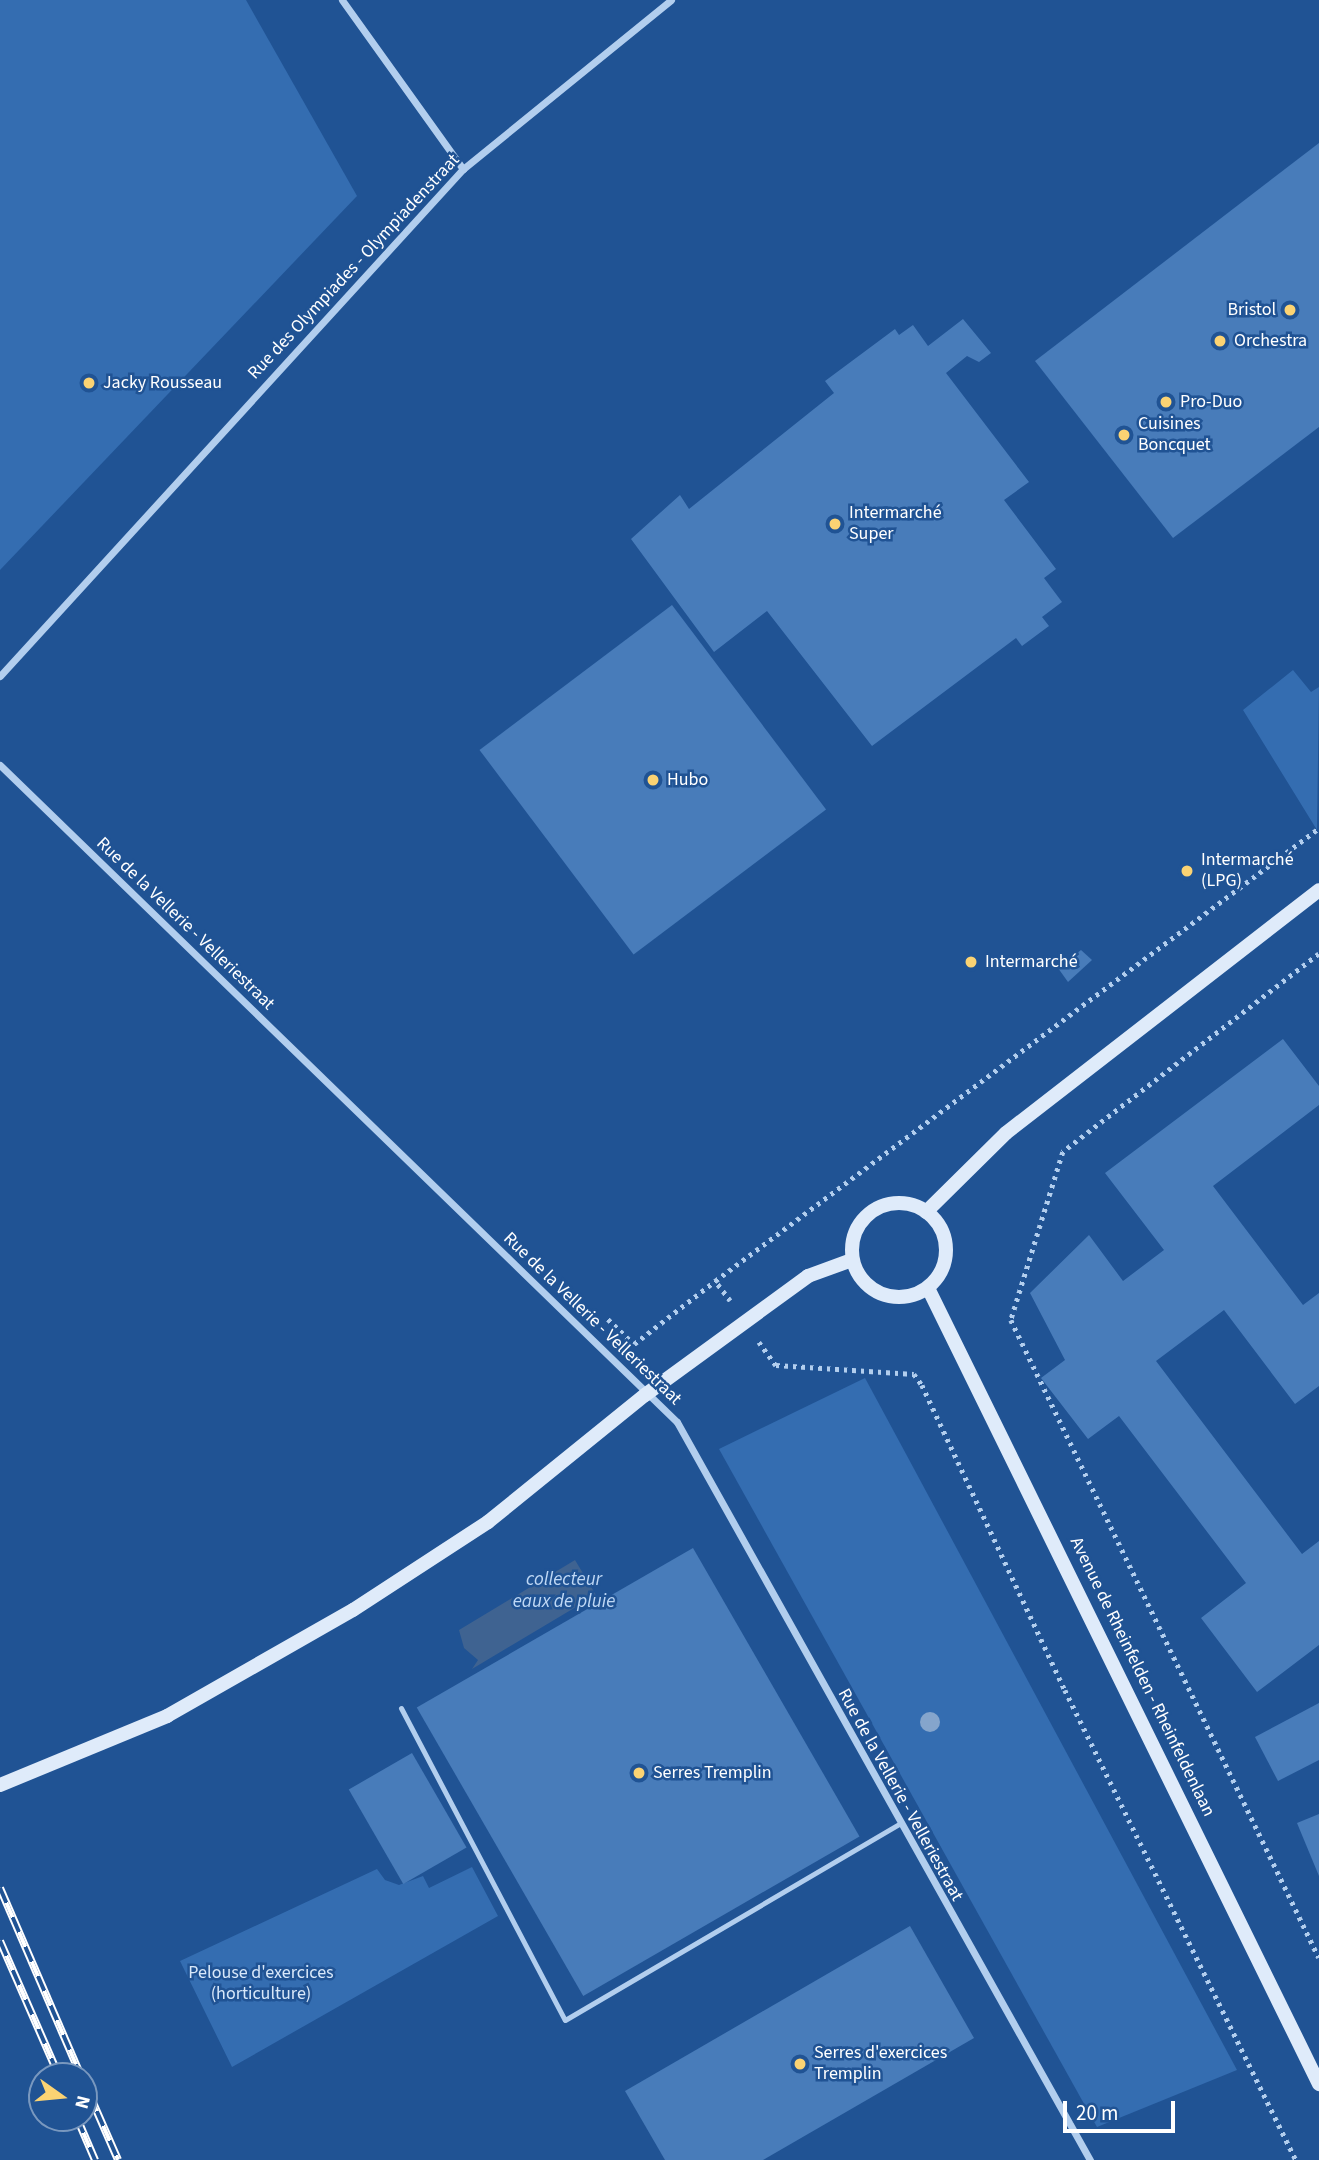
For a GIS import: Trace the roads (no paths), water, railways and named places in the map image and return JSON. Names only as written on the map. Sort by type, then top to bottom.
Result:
[{"type":"main road","points":[[926,1212],[1006,1133],[1319,890]]},
{"type":"main road","points":[[900,1203],[926,1212],[944,1235],[946,1249],[944,1264],[928,1288],[898,1298],[883,1295],[869,1287],[852,1260],[855,1233],[872,1211],[900,1203]]},
{"type":"main road","points":[[0,1785],[167,1716],[262,1665],[488,1522],[645,1395],[808,1276],[852,1260]]},
{"type":"main road","name":"Avenue de Rheinfelden - Rheinfeldenlaan","points":[[928,1288],[1319,2084]]},
{"type":"street","points":[[342,0],[463,169]]},
{"type":"street","name":"Rue des Olympiades - Olympiadenstraat","points":[[0,676],[463,169],[671,0]]},
{"type":"street","name":"Rue de la Vellerie - Velleriestraat","points":[[0,765],[645,1395],[677,1422],[898,1825],[1090,2160]]},
{"type":"lane","points":[[401,1708],[565,2020],[898,1825]]},
{"type":"water","name":"collecteur eaux de pluie","points":[[575,1560],[596,1595],[472,1669],[478,1660],[464,1648],[459,1630]]},
{"type":"railway","points":[[0,1888],[75,2062]]},
{"type":"railway","points":[[0,1941],[53,2062]]},
{"type":"railway","points":[[98,2114],[118,2160]]},
{"type":"railway","points":[[83,2132],[95,2160]]},
{"type":"place","name":"Bristol","points":[[1290,310]]},
{"type":"place","name":"Orchestra","points":[[1220,341]]},
{"type":"place","name":"Jacky Rousseau","points":[[89,383]]},
{"type":"place","name":"Pro-Duo","points":[[1166,402]]},
{"type":"place","name":"Cuisines Boncquet","points":[[1124,435]]},
{"type":"place","name":"Intermarché Super","points":[[835,524]]},
{"type":"place","name":"Hubo","points":[[653,780]]},
{"type":"place","name":"Intermarché (LPG)","points":[[1187,871]]},
{"type":"place","name":"Intermarché","points":[[971,962]]},
{"type":"place","name":"Serres Tremplin","points":[[639,1773]]},
{"type":"place","name":"Serres d'exercices Tremplin","points":[[800,2064]]},
{"type":"park label","name":"Pelouse d'exercices (horticulture)","points":[[261,1984]]}]
